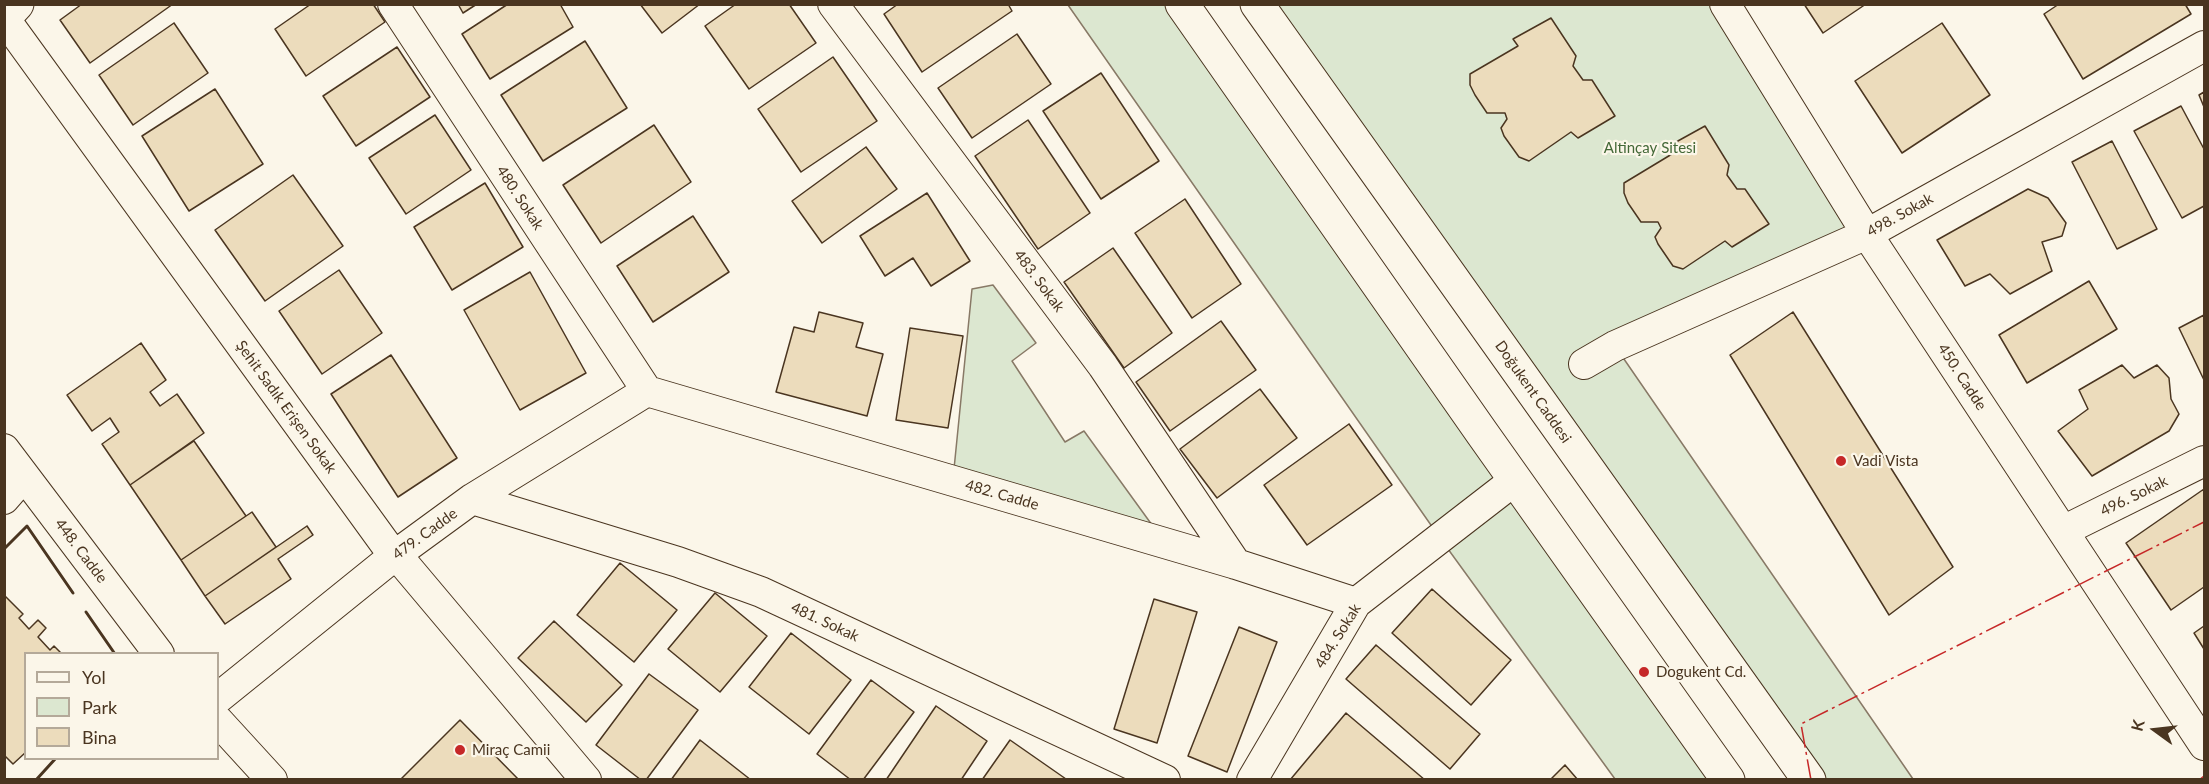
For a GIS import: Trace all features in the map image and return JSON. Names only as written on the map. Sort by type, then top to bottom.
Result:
[{"type":"main road","points":[[4,18],[17,4]]},
{"type":"main road","points":[[1182,4],[1728,780]]},
{"type":"main road","name":"Doğukent Caddesi","points":[[1257,4],[1809,780]]},
{"type":"street","name":"480. Sokak","points":[[393,4],[647,391]]},
{"type":"street","name":"483. Sokak","points":[[833,4],[1103,366],[1236,564]]},
{"type":"street","name":"450. Cadde","points":[[1725,4],[1867,234],[2205,745]]},
{"type":"street","name":"Şehit Sadık Erişen Sokak","points":[[4,18],[394,556],[400,559],[586,780]]},
{"type":"street","name":"498. Sokak","points":[[1584,364],[1615,346],[1867,234],[2205,46]]},
{"type":"street","name":"479. Cadde","points":[[219,697],[394,556],[472,499],[647,391]]},
{"type":"street","name":"482. Cadde","points":[[647,391],[1236,564],[1356,603]]},
{"type":"street","name":"448. Cadde","points":[[4,449],[157,652]]},
{"type":"street","name":"496. Sokak","points":[[2064,531],[2205,461]]},
{"type":"street","points":[[4,499],[24,476]]},
{"type":"street","name":"484. Sokak","points":[[1252,780],[1356,603],[1515,480]]},
{"type":"street","name":"481. Sokak","points":[[472,499],[678,562],[761,592],[1165,780]]},
{"type":"street","points":[[219,722],[272,780]]},
{"type":"green space","points":[[1068,5],[1182,5],[1728,779],[1615,779],[1440,538]]},
{"type":"green space","name":"Altinçay Sitesi","points":[[1257,5],[1725,5],[1867,234],[1615,346],[1913,779],[1809,779]]},
{"type":"green space","points":[[993,285],[1036,343],[1012,361],[1065,442],[1084,431],[1160,536],[954,469],[972,289]]},
{"type":"building","points":[[82,4],[173,4],[90,63],[60,20]]},
{"type":"building","points":[[311,4],[373,4],[385,22],[306,76],[275,29]]},
{"type":"building","points":[[458,4],[477,4],[463,13]]},
{"type":"building","points":[[508,4],[560,4],[573,27],[490,79],[462,34]]},
{"type":"building","points":[[640,4],[700,4],[662,33]]},
{"type":"building","points":[[736,4],[789,4],[816,43],[749,89],[705,26]]},
{"type":"building","points":[[898,4],[1008,4],[1012,11],[922,72],[884,14]]},
{"type":"building","points":[[1804,4],[1866,4],[1823,33]]},
{"type":"building","points":[[2059,4],[2185,4],[2191,14],[2083,79],[2044,14]]},
{"type":"building","points":[[1551,18],[1576,56],[1573,66],[1583,80],[1592,80],[1615,116],[1578,138],[1571,132],[1529,161],[1519,157],[1504,136],[1501,128],[1507,119],[1505,113],[1487,113],[1470,85],[1470,74],[1518,46],[1513,39]]},
{"type":"building","points":[[174,23],[208,73],[133,125],[99,75]]},
{"type":"building","points":[[1942,23],[1990,95],[1902,153],[1855,81]]},
{"type":"building","points":[[1017,34],[1051,84],[972,138],[938,88]]},
{"type":"building","points":[[585,41],[627,108],[543,161],[501,95]]},
{"type":"building","points":[[397,47],[430,97],[356,146],[323,96]]},
{"type":"building","points":[[833,57],[877,121],[801,172],[758,109]]},
{"type":"building","points":[[1101,73],[1159,161],[1101,199],[1043,111]]},
{"type":"building","points":[[215,89],[263,164],[189,211],[142,136]]},
{"type":"building","points":[[2204,92],[2204,107],[2199,95]]},
{"type":"building","points":[[2181,106],[2204,149],[2204,206],[2182,218],[2134,131]]},
{"type":"building","points":[[435,115],[471,170],[406,214],[369,158]]},
{"type":"building","points":[[1028,120],[1090,213],[1038,249],[975,156]]},
{"type":"building","points":[[654,125],[691,182],[601,243],[563,185]]},
{"type":"building","points":[[1705,126],[1729,165],[1727,175],[1737,189],[1745,189],[1769,224],[1732,247],[1725,241],[1683,269],[1673,266],[1658,244],[1655,237],[1661,228],[1658,222],[1641,222],[1628,203],[1624,193],[1624,183],[1672,154],[1667,147]]},
{"type":"building","points":[[2112,141],[2157,229],[2117,249],[2072,162]]},
{"type":"building","points":[[866,147],[897,189],[822,243],[792,201]]},
{"type":"building","points":[[293,175],[343,246],[265,301],[215,230]]},
{"type":"building","points":[[485,183],[523,247],[452,290],[414,227]]},
{"type":"building","points":[[2028,189],[2048,198],[2066,223],[2062,236],[2042,242],[2052,271],[2010,294],[1990,274],[1965,286],[1937,240]]},
{"type":"building","points":[[927,193],[970,261],[931,286],[913,258],[885,276],[860,236]]},
{"type":"building","points":[[1185,199],[1241,284],[1192,318],[1135,233]]},
{"type":"building","points":[[693,216],[729,272],[653,322],[617,266]]},
{"type":"building","points":[[1113,248],[1172,333],[1124,368],[1064,282]]},
{"type":"building","points":[[339,270],[382,333],[322,374],[279,311]]},
{"type":"building","points":[[530,272],[586,373],[520,410],[464,310]]},
{"type":"building","points":[[2089,281],[2117,329],[2027,383],[1999,335]]},
{"type":"building","points":[[819,312],[863,323],[856,347],[883,354],[867,416],[776,392],[794,327],[814,332]]},
{"type":"building","name":"Vadi Vista","points":[[1793,312],[1953,567],[1889,615],[1730,355]]},
{"type":"building","points":[[2204,315],[2204,380],[2179,328]]},
{"type":"building","points":[[1221,321],[1256,370],[1170,431],[1136,382]]},
{"type":"building","points":[[910,328],[963,336],[948,428],[896,420]]},
{"type":"building","points":[[141,343],[166,380],[150,392],[160,406],[177,394],[204,433],[130,485],[102,444],[119,432],[110,418],[92,431],[67,395]]},
{"type":"building","points":[[391,355],[457,458],[398,497],[331,394]]},
{"type":"building","points":[[2122,365],[2134,378],[2157,365],[2169,378],[2171,399],[2179,414],[2169,431],[2092,476],[2058,431],[2088,409],[2079,390]]},
{"type":"building","points":[[1260,389],[1297,438],[1217,498],[1180,449]]},
{"type":"building","points":[[1349,424],[1392,485],[1307,545],[1264,485]]},
{"type":"building","points":[[194,441],[246,516],[181,560],[130,485]]},
{"type":"building","points":[[2204,489],[2204,587],[2171,610],[2126,543]]},
{"type":"building","points":[[252,512],[276,547],[205,596],[181,560]]},
{"type":"building","points":[[307,526],[313,535],[278,559],[291,579],[225,624],[205,596]]},
{"type":"building","points":[[620,563],[677,610],[634,662],[577,615]]},
{"type":"building","points":[[1432,589],[1511,660],[1471,705],[1392,633]]},
{"type":"building","points":[[715,593],[767,636],[720,692],[668,649]]},
{"type":"building","points":[[4,595],[23,614],[19,618],[29,629],[38,620],[46,628],[38,637],[50,650],[54,646],[60,652],[24,652],[24,754],[13,764],[4,755]]},
{"type":"building","points":[[1154,599],[1197,612],[1157,743],[1114,729]]},
{"type":"building","points":[[554,621],[622,685],[586,722],[518,658]]},
{"type":"building","points":[[2204,626],[2204,649],[2194,633]]},
{"type":"building","points":[[1239,627],[1277,642],[1227,772],[1188,756]]},
{"type":"building","points":[[791,633],[851,680],[809,734],[749,687]]},
{"type":"building","points":[[1376,645],[1480,734],[1450,769],[1346,679]]},
{"type":"building","points":[[649,674],[698,710],[646,780],[641,780],[596,745]]},
{"type":"building","points":[[871,680],[914,712],[863,780],[851,780],[817,754]]},
{"type":"building","points":[[936,706],[987,741],[961,780],[886,780]]},
{"type":"building","points":[[1346,713],[1425,780],[1290,780]]},
{"type":"building","name":"Miraç Camii","points":[[460,720],[519,780],[400,780]]},
{"type":"building","points":[[700,740],[751,780],[671,780]]},
{"type":"building","points":[[1010,740],[1066,779],[1066,780],[982,780]]},
{"type":"building","points":[[1565,765],[1578,780],[1550,780]]},
{"type":"wall","points":[[4,549],[27,526],[73,593]]},
{"type":"wall","points":[[86,612],[114,652]]},
{"type":"wall","points":[[36,780],[54,760]]},
{"type":"power","points":[[1811,780],[1801,724],[2204,522]]},
{"type":"power","points":[[2199,780],[2204,776]]},
{"type":"place","name":"Vadi Vista","points":[[1841,461]]},
{"type":"place","name":"Dogukent Cd.","points":[[1644,672]]},
{"type":"place","name":"Miraç Camii","points":[[460,750]]}]
